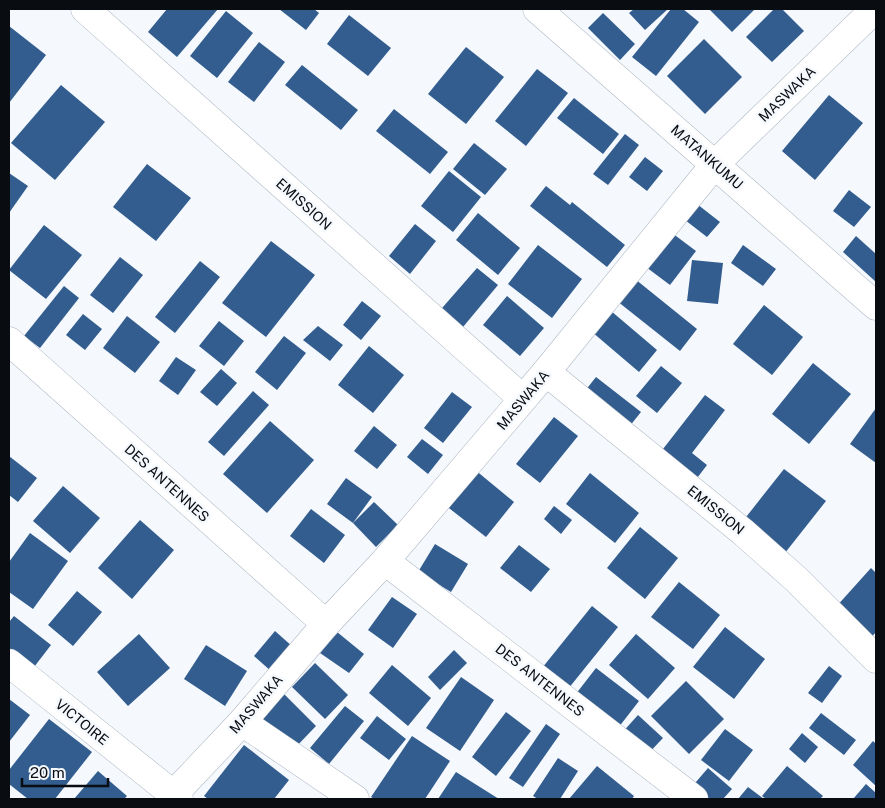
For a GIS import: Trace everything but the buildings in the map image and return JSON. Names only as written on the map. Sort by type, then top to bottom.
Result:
[{"type":"street","name":"EMISSION","points":[[86,9],[523,399]]},
{"type":"street","name":"MATANKUMU","points":[[537,9],[876,306]]},
{"type":"street","name":"MASWAKA","points":[[176,797],[326,624],[385,561],[546,372],[715,164],[875,10]]},
{"type":"street","name":"DES ANTENNES","points":[[9,341],[326,624]]},
{"type":"street","name":"EMISSION","points":[[546,372],[743,532],[797,580],[876,659]]},
{"type":"street","name":"DES ANTENNES","points":[[385,561],[694,799]]},
{"type":"street","name":"VICTOIRE","points":[[9,663],[176,797]]},
{"type":"street","points":[[242,722],[355,799]]}]
